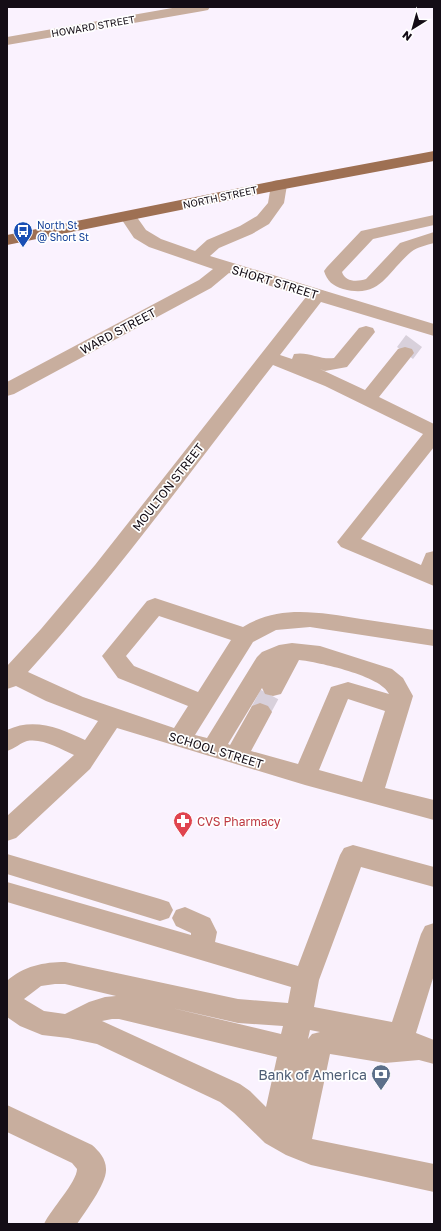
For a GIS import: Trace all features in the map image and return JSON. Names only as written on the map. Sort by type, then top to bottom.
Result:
[{"type":"main road","name":"NORTH STREET","points":[[7,240],[128,217],[279,185],[434,157]]},
{"type":"street","name":"HOWARD STREET","points":[[7,41],[203,7]]},
{"type":"street","points":[[198,258],[213,244],[246,230],[262,220],[276,203],[279,185]]},
{"type":"street","name":"SHORT STREET","points":[[128,217],[140,234],[151,242],[317,295],[420,338]]},
{"type":"street","points":[[434,220],[367,235],[333,271],[333,275],[350,286],[361,287],[372,283],[406,247],[434,237]]},
{"type":"street","name":"WARD STREET","points":[[7,390],[205,284],[226,267]]},
{"type":"street","name":"MOULTON STREET","points":[[10,678],[49,635],[103,570],[317,295]]},
{"type":"street","points":[[272,353],[321,364],[333,365],[343,361],[366,332]]},
{"type":"street","points":[[367,400],[396,361],[420,338]]},
{"type":"street","points":[[272,353],[286,362],[434,433],[348,542],[432,571]]},
{"type":"street","points":[[203,703],[126,672],[113,656],[155,606],[244,636]]},
{"type":"street","points":[[180,739],[244,636],[258,627],[272,622],[290,619],[310,619],[434,638]]},
{"type":"street","points":[[273,688],[292,651]]},
{"type":"street","points":[[213,749],[265,663],[270,658],[279,653],[292,651],[320,654],[384,675],[390,679],[399,690],[401,696],[372,794]]},
{"type":"street","name":"SCHOOL STREET","points":[[10,678],[110,718],[305,776],[434,810]]},
{"type":"street","points":[[305,776],[339,693],[348,690],[398,706]]},
{"type":"street","points":[[236,756],[260,712]]},
{"type":"street","points":[[7,831],[72,773],[90,752],[101,736],[110,718]]},
{"type":"street","points":[[7,742],[20,733],[34,731],[90,752]]},
{"type":"street","points":[[286,1140],[292,1049],[306,980],[353,854],[434,877]]},
{"type":"street","points":[[7,864],[160,910]]},
{"type":"street","points":[[7,892],[306,980]]},
{"type":"street","points":[[185,918],[200,923],[204,927],[205,936],[200,949]]},
{"type":"street","points":[[418,1047],[434,934]]},
{"type":"street","points":[[7,999],[24,981],[36,975],[50,972],[66,973],[238,1011],[299,1016],[390,1033],[418,1047]]},
{"type":"street","points":[[7,1003],[30,1018],[42,1023],[101,1032],[230,1093],[243,1102],[264,1124],[286,1140],[310,1152],[434,1178]]},
{"type":"street","points":[[68,1026],[102,1008],[119,1007],[292,1049]]},
{"type":"street","points":[[286,1140],[316,1049],[322,1042],[332,1041],[385,1051],[418,1047]]},
{"type":"street","points":[[7,1118],[82,1154],[92,1167],[91,1176],[86,1185],[59,1224]]},
{"type":"tunnel","points":[[405,353],[414,341]]},
{"type":"tunnel","points":[[260,712],[273,688]]},
{"type":"place","name":"North St @ Short St","points":[[23,248]]},
{"type":"place","name":"CVS Pharmacy","points":[[183,838]]},
{"type":"place","name":"Bank of America","points":[[381,1091]]}]
